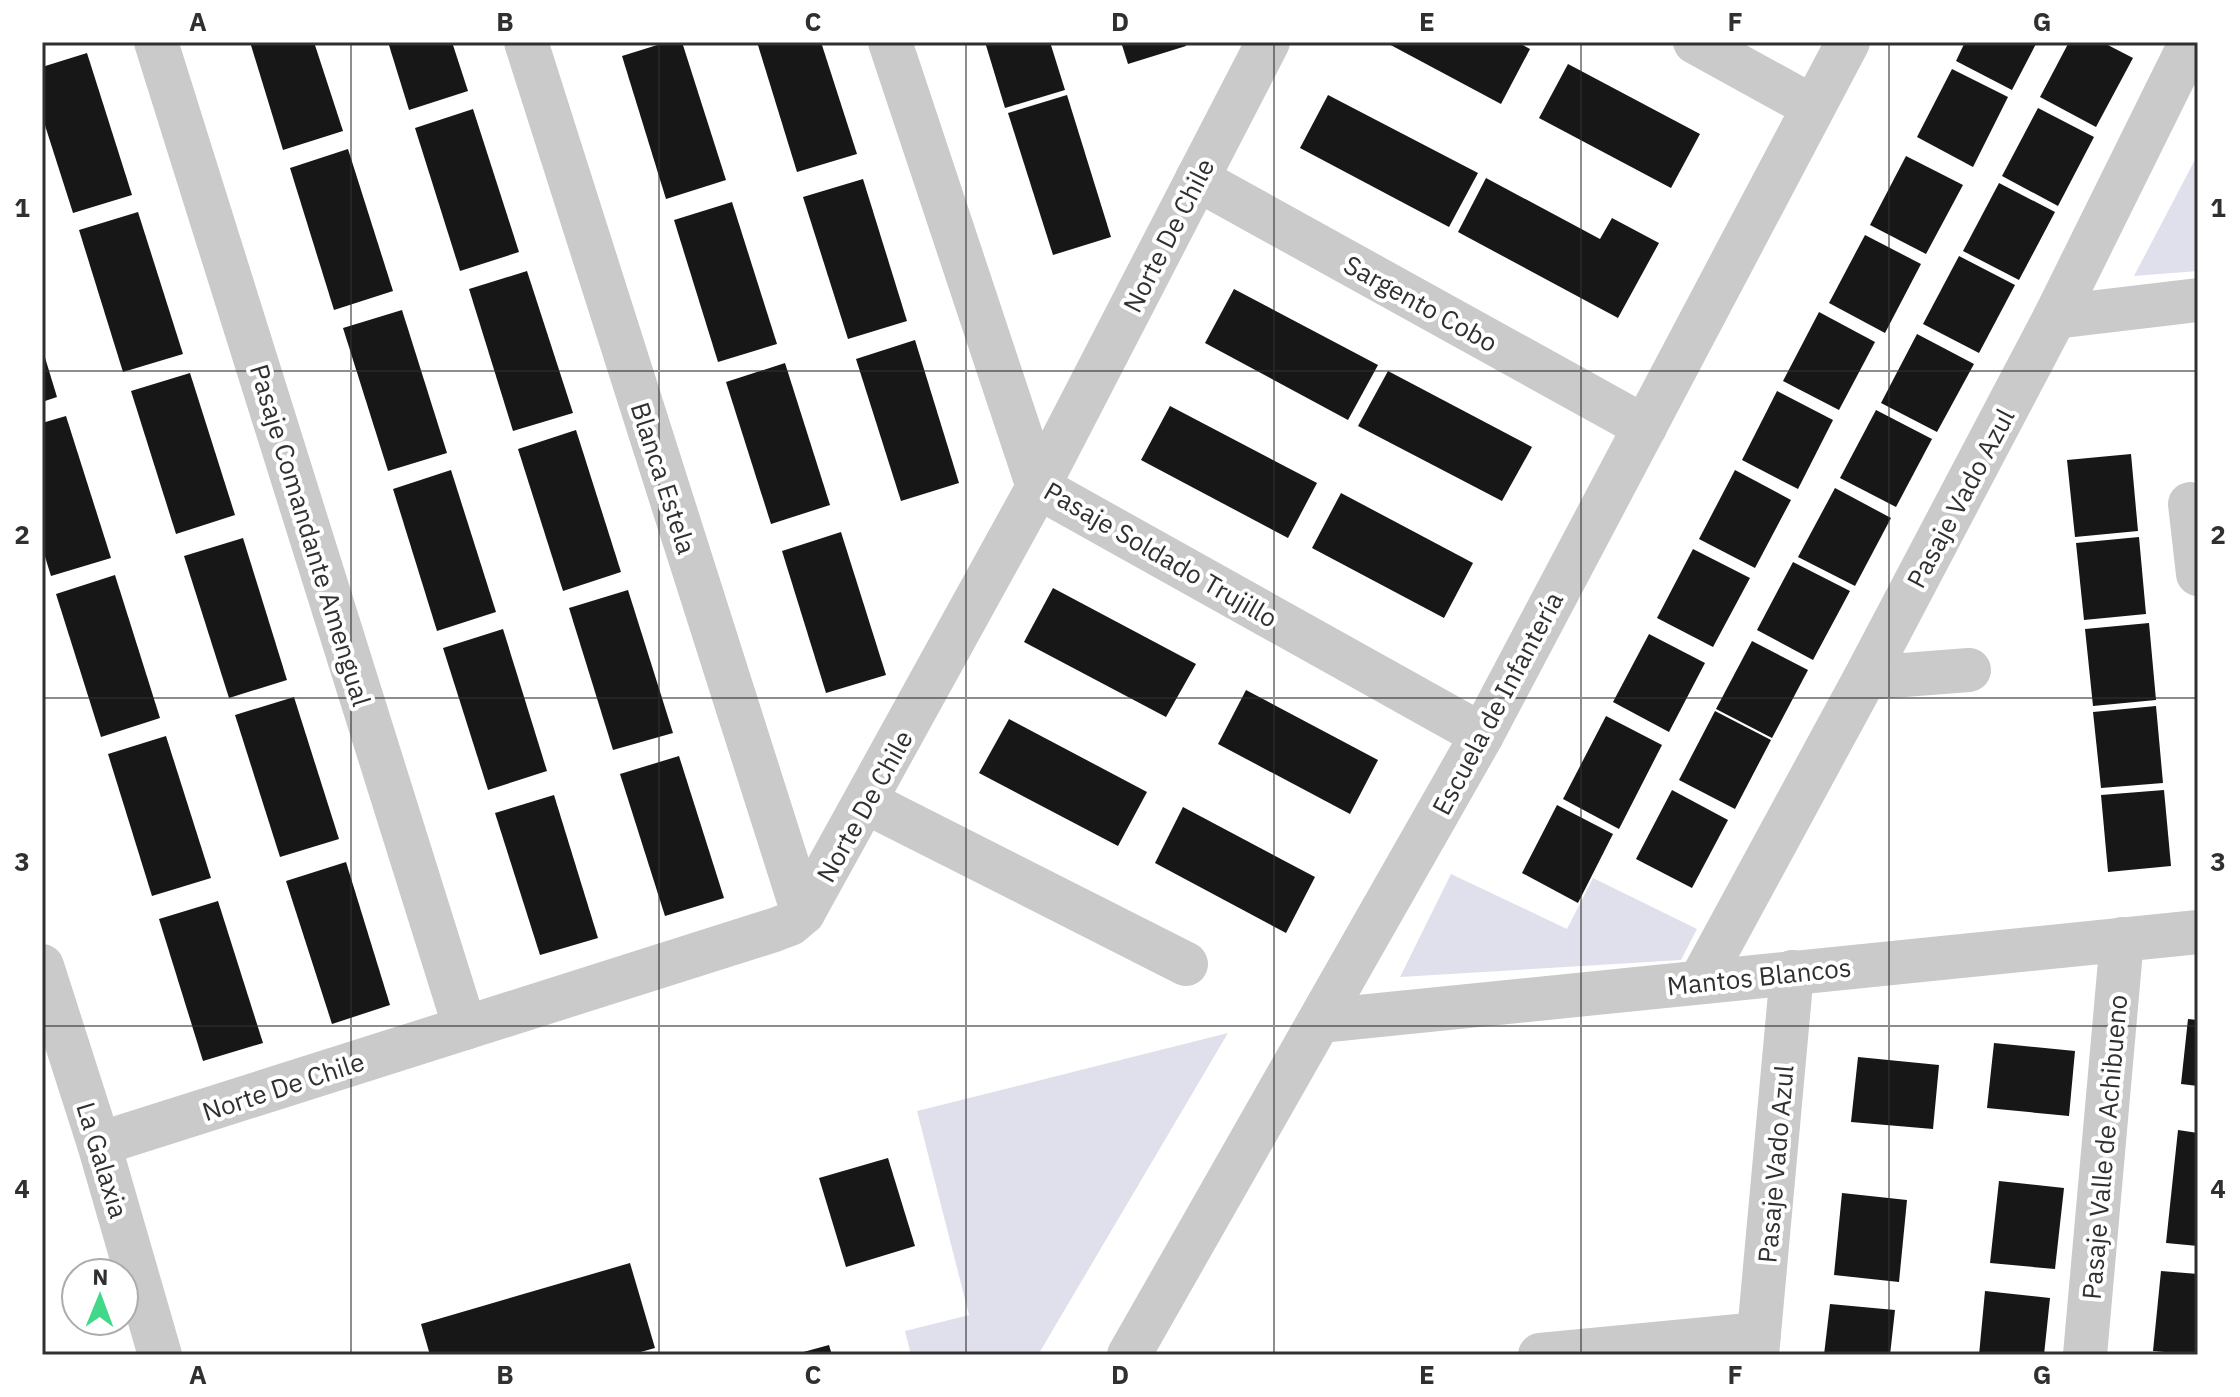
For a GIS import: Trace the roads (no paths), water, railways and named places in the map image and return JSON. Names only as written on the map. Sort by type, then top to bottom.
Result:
[{"type":"street","name":"Pasaje Comandante Amengual","points":[[156,42],[465,1028]]},
{"type":"street","name":"Blanca Estela","points":[[526,42],[803,913]]},
{"type":"street","name":"Pasaje Soldado Trujillo","points":[[890,42],[1038,487],[1482,735]]},
{"type":"street","points":[[1695,42],[1813,107]]},
{"type":"street","name":"Escuela de Infantería","points":[[1129,1355],[1482,735],[1848,42]]},
{"type":"street","name":"Pasaje Vado Azul","points":[[1700,982],[2055,317],[2191,42]]},
{"type":"street","name":"Norte De Chile","points":[[99,1144],[774,930],[790,924],[803,913],[1038,487],[1262,47]]},
{"type":"street","name":"Sargento Cobo","points":[[1197,179],[1645,427]]},
{"type":"street","points":[[2055,317],[2198,300]]},
{"type":"street","points":[[2190,504],[2198,574]]},
{"type":"street","points":[[1865,678],[1969,670]]},
{"type":"street","points":[[866,802],[1186,964]]},
{"type":"street","name":"Mantos Blancos","points":[[1320,1021],[2198,932]]},
{"type":"street","name":"Pasaje Valle de Achibueno","points":[[2085,1355],[2122,939]]},
{"type":"street","name":"La Galaxia","points":[[42,966],[99,1144],[160,1355]]},
{"type":"street","name":"Pasaje Vado Azul","points":[[1758,1345],[1792,972]]},
{"type":"street","points":[[1540,1355],[1758,1345]]}]
